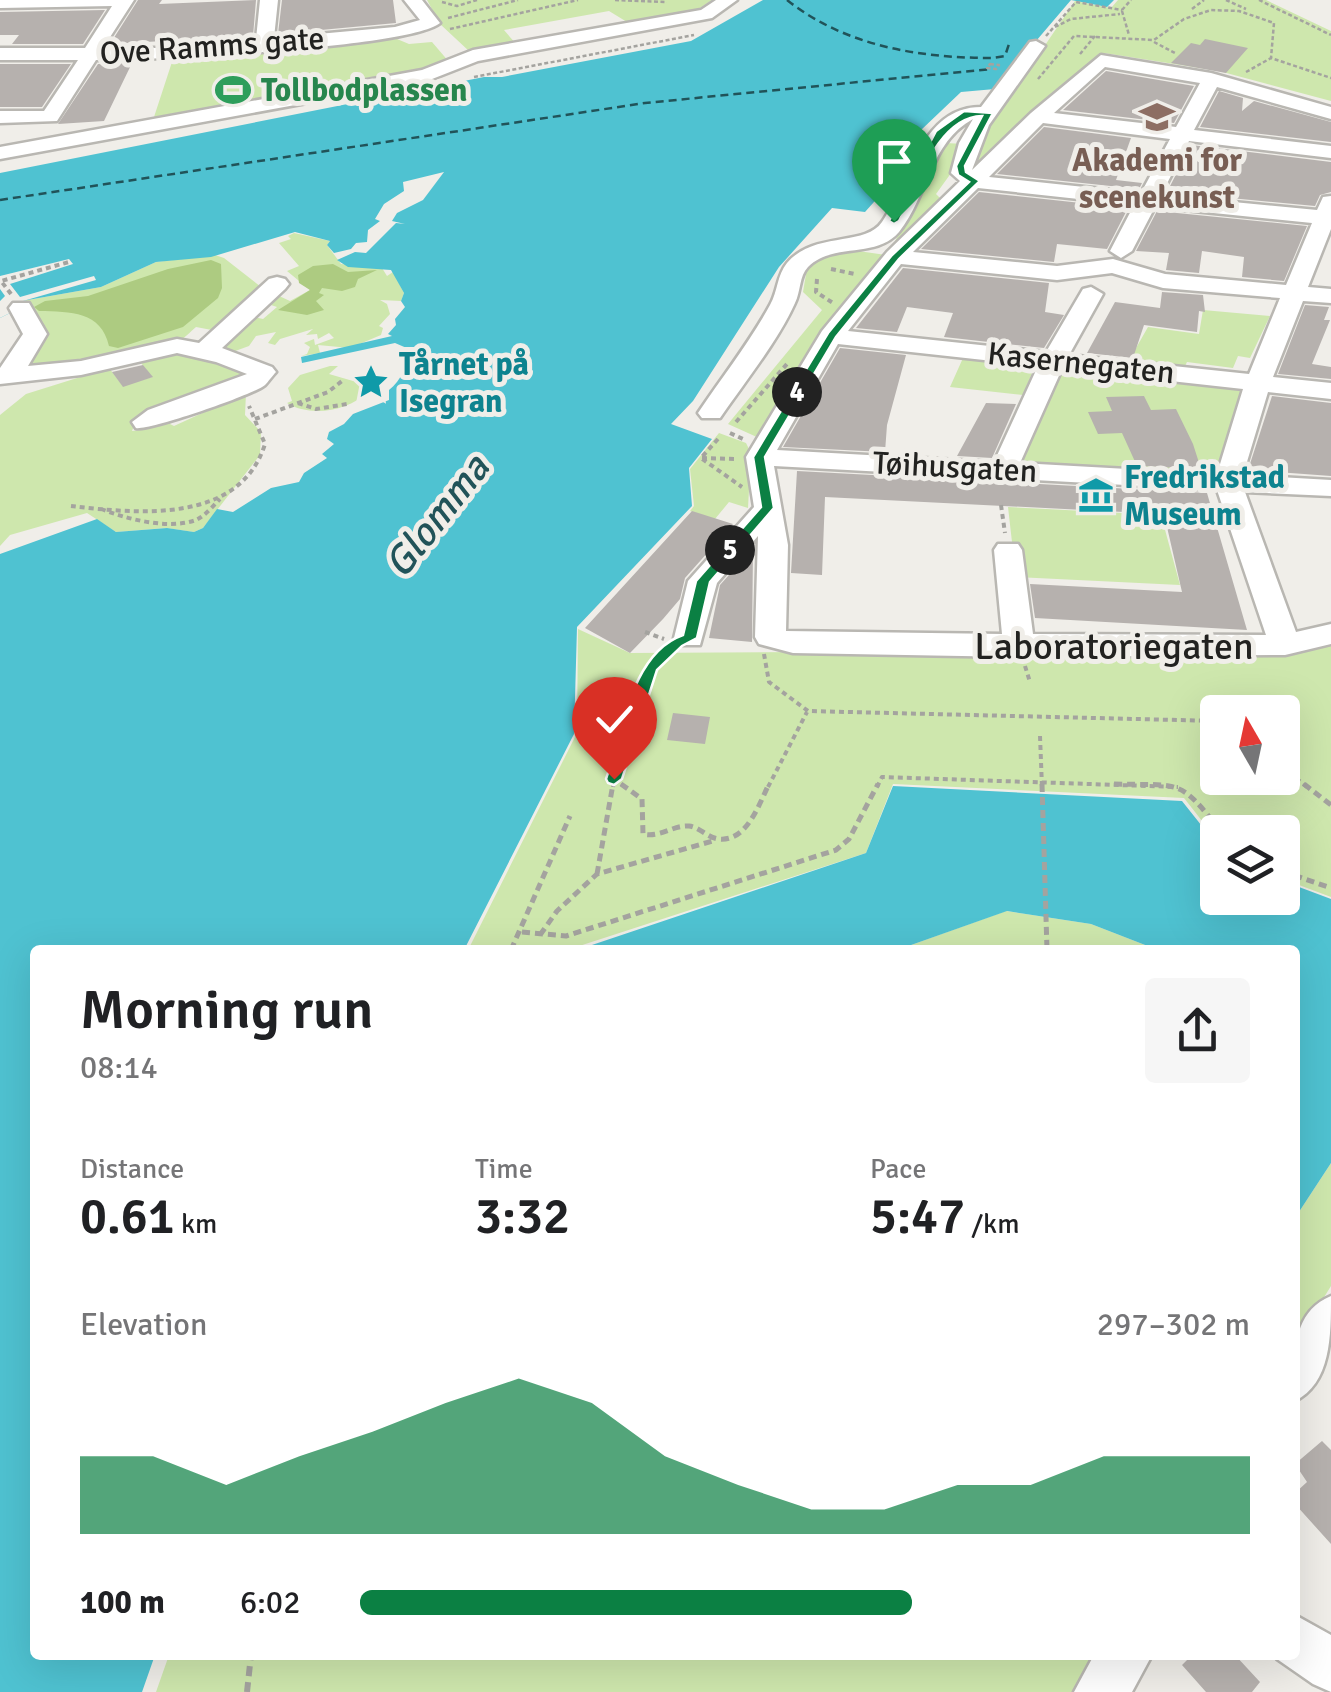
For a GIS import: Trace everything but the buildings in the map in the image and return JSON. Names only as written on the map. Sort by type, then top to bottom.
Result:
[{"type":"street","points":[[264,45],[269,0]]},
{"type":"street","points":[[412,0],[422,26]]},
{"type":"street","points":[[436,72],[462,54],[706,14],[728,0]]},
{"type":"street","points":[[0,3],[124,1]]},
{"type":"street","points":[[0,117],[48,117],[124,1]]},
{"type":"street","name":"Ove Ramms gate","points":[[0,54],[196,52],[422,26]]},
{"type":"street","points":[[1036,46],[988,111],[960,166],[961,173],[975,181],[1148,200],[1329,212],[1292,292],[1228,480]]},
{"type":"street","points":[[0,153],[436,72],[469,75],[536,64],[527,56]]},
{"type":"street","points":[[770,637],[774,545],[759,458],[832,336],[895,257],[1039,116],[1101,61],[1211,79],[1331,113]]},
{"type":"street","points":[[1120,251],[1211,79]]},
{"type":"street","points":[[711,413],[784,302],[794,270],[803,260],[828,246],[867,242],[888,230],[941,131],[967,113],[988,111]]},
{"type":"street","points":[[1039,116],[1331,152]]},
{"type":"street","points":[[895,257],[1057,272],[1113,266],[1163,281],[1331,296]]},
{"type":"street","points":[[206,351],[277,284]]},
{"type":"street","points":[[1004,469],[1054,361],[1091,294]]},
{"type":"street","points":[[5,376],[36,334],[18,304]]},
{"type":"street","name":"Kasernegaten","points":[[832,336],[1331,391]]},
{"type":"street","points":[[5,376],[81,368],[171,346],[206,351],[255,367],[263,375],[251,385],[172,408],[145,422]]},
{"type":"street","name":"Tøihusgaten","points":[[759,458],[1331,488]]},
{"type":"street","name":"Laboratoriegaten","points":[[770,637],[793,643],[1019,647],[1285,645],[1228,480]]},
{"type":"street","points":[[690,638],[703,581],[766,498]]},
{"type":"street","points":[[1008,550],[1019,647]]},
{"type":"street","points":[[723,559],[773,568]]},
{"type":"street","points":[[1285,645],[1331,634]]},
{"type":"street","points":[[1300,1370],[1331,1318]]},
{"type":"street","points":[[1300,1644],[1331,1666]]},
{"type":"street","points":[[1100,1692],[1122,1660]]},
{"type":"path","points":[[440,0],[449,6],[477,0]]},
{"type":"path","points":[[422,26],[518,0]]},
{"type":"path","points":[[422,26],[450,29],[578,0]]},
{"type":"path","points":[[1052,28],[1071,19],[1121,12],[1131,0]]},
{"type":"path","points":[[1151,41],[1204,0]]},
{"type":"path","points":[[1226,0],[1276,24],[1271,58]]},
{"type":"path","points":[[1259,0],[1331,35]]},
{"type":"path","points":[[1036,46],[1076,2],[1121,12],[1128,35]]},
{"type":"path","points":[[1190,11],[1217,6],[1251,12]]},
{"type":"path","points":[[1039,116],[1017,104],[1074,36],[1151,41],[1182,58]]},
{"type":"path","points":[[1238,76],[1271,58],[1331,78]]},
{"type":"path","points":[[18,304],[0,281],[69,262]]},
{"type":"path","points":[[94,506],[130,521],[200,518],[242,485],[262,456],[265,440],[255,418],[328,392],[342,381]]},
{"type":"path","points":[[298,403],[322,410],[347,404]]},
{"type":"path","points":[[701,458],[718,439]]},
{"type":"path","points":[[701,458],[759,458]]},
{"type":"path","points":[[701,458],[735,485],[766,498]]},
{"type":"path","points":[[71,506],[171,508],[222,498]]},
{"type":"path","points":[[1002,505],[1008,550]]},
{"type":"path","points":[[770,637],[762,660],[764,675],[773,690],[808,711],[1200,721]]},
{"type":"path","points":[[597,874],[614,779],[650,668],[677,642],[690,638]]},
{"type":"path","points":[[540,935],[558,911],[597,874],[734,836],[748,825],[808,711]]},
{"type":"path","points":[[1040,736],[1048,945]]},
{"type":"path","points":[[522,932],[566,936],[836,850],[850,839],[876,781],[882,777],[1177,786],[1191,793],[1208,815]]},
{"type":"path","points":[[614,779],[642,799],[644,834],[651,836],[689,826],[719,839]]},
{"type":"path","points":[[1300,784],[1331,805]]},
{"type":"path","points":[[514,945],[570,816]]},
{"type":"path","points":[[1300,877],[1331,888]]},
{"type":"path","points":[[247,1692],[250,1660]]},
{"type":"green space","points":[[427,0],[712,0],[697,10],[627,22],[609,11],[504,30],[516,44],[470,52],[440,24]]},
{"type":"green space","points":[[1118,0],[1266,0],[1331,31],[1331,101],[1219,71],[1104,53],[973,173],[965,163],[1075,1],[1111,8]]},
{"type":"green space","name":"Tollbodplassen","points":[[397,39],[409,44],[432,42],[450,63],[154,117],[172,62]]},
{"type":"green space","points":[[945,143],[965,144],[954,169],[936,194],[944,202],[889,253]]},
{"type":"green space","points":[[294,233],[330,241],[327,245],[341,264],[382,268],[387,276],[393,272],[404,293],[401,301],[380,300],[387,304],[390,314],[379,326],[383,328],[381,335],[350,348],[318,345],[320,353],[301,356],[310,347],[304,343],[314,339],[315,345],[334,338],[329,333],[318,339],[317,334],[306,335],[313,329],[280,339],[275,345],[268,343],[276,332],[256,336],[249,346],[227,354],[217,344],[246,315],[263,319],[277,307],[265,303],[277,295],[290,301],[310,290],[287,271],[299,266],[279,243],[291,239],[288,236]]},
{"type":"green space","points":[[830,247],[893,256],[759,438],[728,424],[822,310],[803,292],[807,268]]},
{"type":"green space","points":[[215,255],[265,290],[217,331],[196,327],[177,342],[101,360],[25,365],[37,319],[22,301],[101,287],[156,262]]},
{"type":"green space","points":[[211,260],[221,264],[222,288],[218,298],[183,327],[118,348],[109,346],[105,334],[92,320],[34,307],[45,301],[88,296],[168,269]]},
{"type":"green space","points":[[333,264],[348,272],[377,270],[358,279],[355,287],[342,291],[322,288],[319,293],[324,295],[316,301],[324,310],[307,315],[278,310],[310,290],[299,283],[298,275],[313,266]]},
{"type":"green space","points":[[1203,310],[1270,316],[1250,358],[1238,356],[1233,368],[1187,362],[1184,368],[1128,362],[1148,327],[1199,334]]},
{"type":"green space","points":[[174,350],[252,374],[137,419],[132,431],[149,429],[164,415],[175,417],[170,424],[174,426],[246,393],[245,415],[261,432],[260,455],[203,528],[194,532],[166,528],[116,532],[87,513],[10,535],[0,546],[0,415],[26,394],[109,368],[123,386],[152,377],[138,359]]},
{"type":"green space","points":[[963,358],[1035,366],[1023,395],[950,387]]},
{"type":"green space","points":[[1058,363],[1251,385],[1226,478],[1009,466]]},
{"type":"green space","points":[[338,366],[329,374],[353,381],[362,373],[368,379],[367,392],[350,404],[328,410],[306,410],[287,403],[292,401],[288,388],[300,375]]},
{"type":"green space","points":[[719,433],[746,443],[751,453],[748,508],[729,502],[715,519],[690,511],[694,506],[690,469]]},
{"type":"green space","points":[[1008,507],[1161,515],[1180,585],[1016,577]]},
{"type":"green space","points":[[578,629],[630,653],[1285,649],[1331,638],[1331,897],[1300,885],[1300,815],[1200,815],[1200,818],[1184,798],[893,784],[866,853],[582,945],[471,945],[577,733]]},
{"type":"green space","points":[[1006,911],[1091,924],[1145,945],[911,945]]},
{"type":"green space","points":[[1331,1163],[1331,1286],[1300,1336],[1300,1210]]},
{"type":"green space","points":[[167,1660],[1100,1660],[1080,1692],[156,1692]]},
{"type":"water","name":"Glomma","points":[[763,0],[1071,0],[995,89],[961,92],[900,150],[916,155],[865,212],[832,208],[779,267],[693,401],[671,424],[712,439],[689,468],[692,506],[577,627],[574,734],[467,945],[30,945],[30,1660],[153,1660],[142,1692],[0,1692],[0,554],[97,519],[116,532],[167,528],[194,532],[203,528],[217,509],[233,512],[271,488],[299,482],[304,473],[327,458],[322,454],[334,444],[327,439],[329,432],[353,414],[389,400],[389,390],[403,371],[409,349],[395,343],[302,363],[301,357],[392,336],[388,334],[405,307],[401,301],[404,293],[391,270],[348,267],[337,260],[355,252],[366,253],[396,223],[405,224],[392,221],[397,213],[423,200],[444,172],[403,182],[404,191],[384,204],[375,219],[380,221],[368,230],[367,242],[356,243],[351,249],[334,253],[327,245],[330,241],[295,232],[211,257],[156,262],[101,287],[11,304],[10,313],[0,318],[0,173],[484,77],[502,77],[691,41]]},
{"type":"water","points":[[1071,0],[1114,0],[1107,7]]},
{"type":"water","points":[[893,786],[1182,801],[1200,824],[1200,915],[1300,915],[1300,887],[1331,899],[1331,1163],[1300,1210],[1300,945],[1145,945],[1091,924],[1007,911],[911,945],[592,945],[866,853]]},
{"type":"pier","points":[[69,259],[73,264],[10,284],[20,297],[94,276],[96,280],[23,301],[25,305],[11,306],[10,313],[0,318],[0,301],[5,296],[0,289],[0,276]]},
{"type":"ferry route","points":[[787,0],[809,16],[858,39],[910,52],[992,58],[1005,56],[1009,44]]},
{"type":"ferry route","points":[[0,200],[645,103],[991,69]]},
{"type":"place","name":"Tollbodplassen","points":[[233,90]]},
{"type":"place","name":"Akademi for scenekunst","points":[[1157,117]]},
{"type":"place","name":"Tårnet på Isegran","points":[[371,382]]},
{"type":"place","name":"Fredrikstad Museum","points":[[1096,495]]},
{"type":"route","points":[[614,779],[650,668],[677,642],[690,638],[703,581],[768,508],[759,457],[832,336],[895,257],[975,181],[961,173],[960,166],[988,113],[967,113],[941,131],[894,221]]}]
